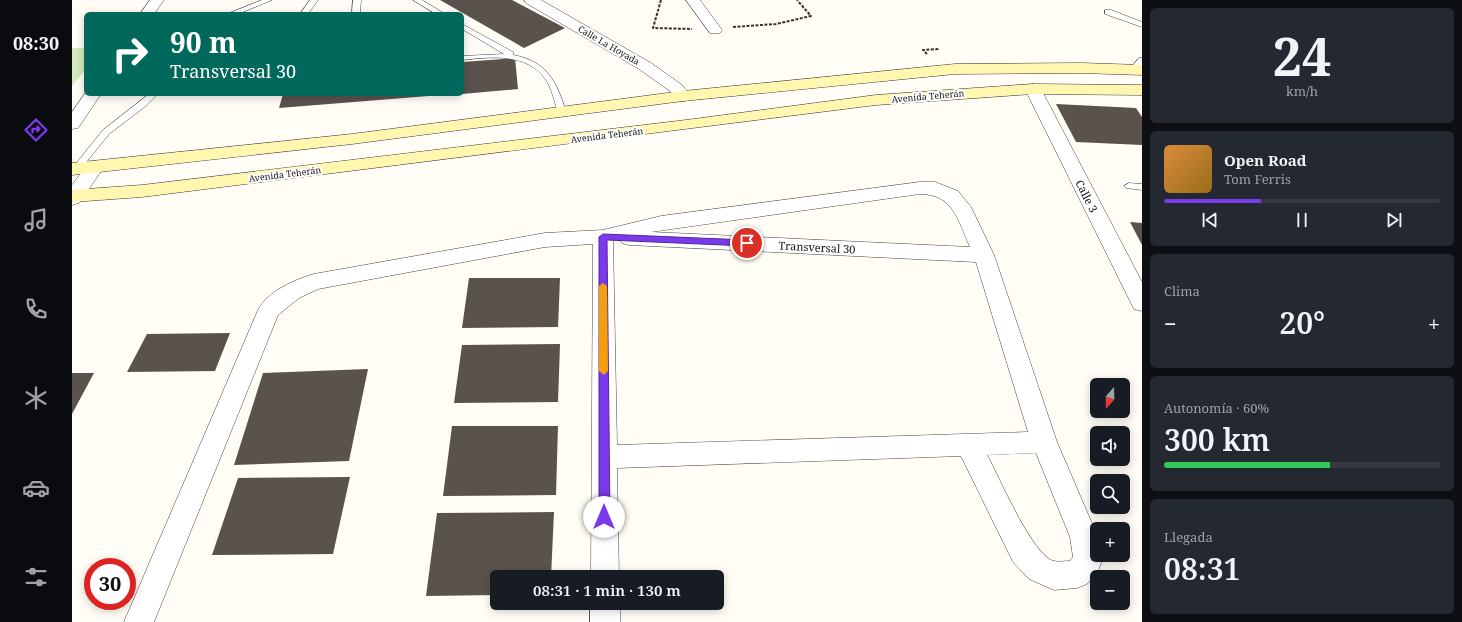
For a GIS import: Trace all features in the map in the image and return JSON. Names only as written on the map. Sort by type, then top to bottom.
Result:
[{"type":"main road","points":[[74,169],[352,139],[683,96],[955,70],[1139,66]]},
{"type":"main road","name":"Avenida Teherán","points":[[73,197],[150,190],[686,126],[876,100],[1032,89],[1142,90]]},
{"type":"street","points":[[148,12],[157,0]]},
{"type":"street","name":"Calle La Hoyada","points":[[531,0],[645,66],[676,88],[683,96]]},
{"type":"street","points":[[693,0],[715,30]]},
{"type":"street","name":"Calle 3","points":[[1032,89],[1142,303]]},
{"type":"street","points":[[72,124],[91,96]]},
{"type":"street","points":[[73,197],[95,167]]},
{"type":"street","points":[[665,231],[920,188],[935,188],[951,195],[961,207],[984,255],[1044,442],[1084,537],[1088,561],[1077,574],[1054,576],[1039,569],[1023,552],[969,446]]},
{"type":"street","name":"Transversal 30","points":[[139,622],[269,310],[291,292],[314,282],[545,240],[603,237],[665,231],[984,255]]},
{"type":"street","points":[[603,237],[605,570]]},
{"type":"street","points":[[604,456],[969,446],[1044,442]]},
{"type":"street","points":[[605,610],[605,622]]},
{"type":"lane","points":[[236,12],[268,0]]},
{"type":"lane","points":[[305,12],[314,0]]},
{"type":"lane","points":[[356,12],[357,0]]},
{"type":"lane","points":[[417,0],[438,12]]},
{"type":"lane","points":[[1108,12],[1142,25]]},
{"type":"lane","points":[[464,27],[512,56],[535,65],[547,76],[553,86],[562,112]]},
{"type":"lane","points":[[464,58],[512,56]]},
{"type":"lane","points":[[74,169],[95,143],[110,129],[144,105],[152,96]]},
{"type":"lane","points":[[1129,186],[1142,186]]},
{"type":"path","points":[[661,0],[656,9],[653,28],[715,30],[727,26],[750,27],[776,24],[811,16],[797,0]]},
{"type":"green space","points":[[72,48],[84,48],[84,71],[72,86]]},
{"type":"building","points":[[440,0],[512,0],[565,28],[524,48],[464,14],[464,12],[461,12]]},
{"type":"building","points":[[515,58],[518,89],[464,94],[464,62]]},
{"type":"building","points":[[282,96],[429,96],[279,108]]},
{"type":"building","points":[[1056,104],[1136,108],[1142,117],[1142,145],[1076,142]]},
{"type":"building","points":[[1130,222],[1142,223],[1142,245]]},
{"type":"building","points":[[469,278],[560,278],[558,327],[462,328]]},
{"type":"building","points":[[230,333],[215,371],[127,372],[147,334]]},
{"type":"building","points":[[560,344],[558,402],[454,403],[462,345]]},
{"type":"building","points":[[368,369],[349,461],[234,465],[263,373]]},
{"type":"building","points":[[72,373],[94,373],[72,414]]},
{"type":"building","points":[[452,426],[558,426],[556,495],[443,496]]},
{"type":"building","points":[[350,477],[333,554],[212,555],[238,478]]},
{"type":"building","points":[[554,512],[551,570],[490,570],[490,595],[426,596],[437,513]]},
{"type":"slow traffic","points":[[603,286],[604,371]]},
{"type":"route","points":[[604,517],[603,237],[747,243]]}]
